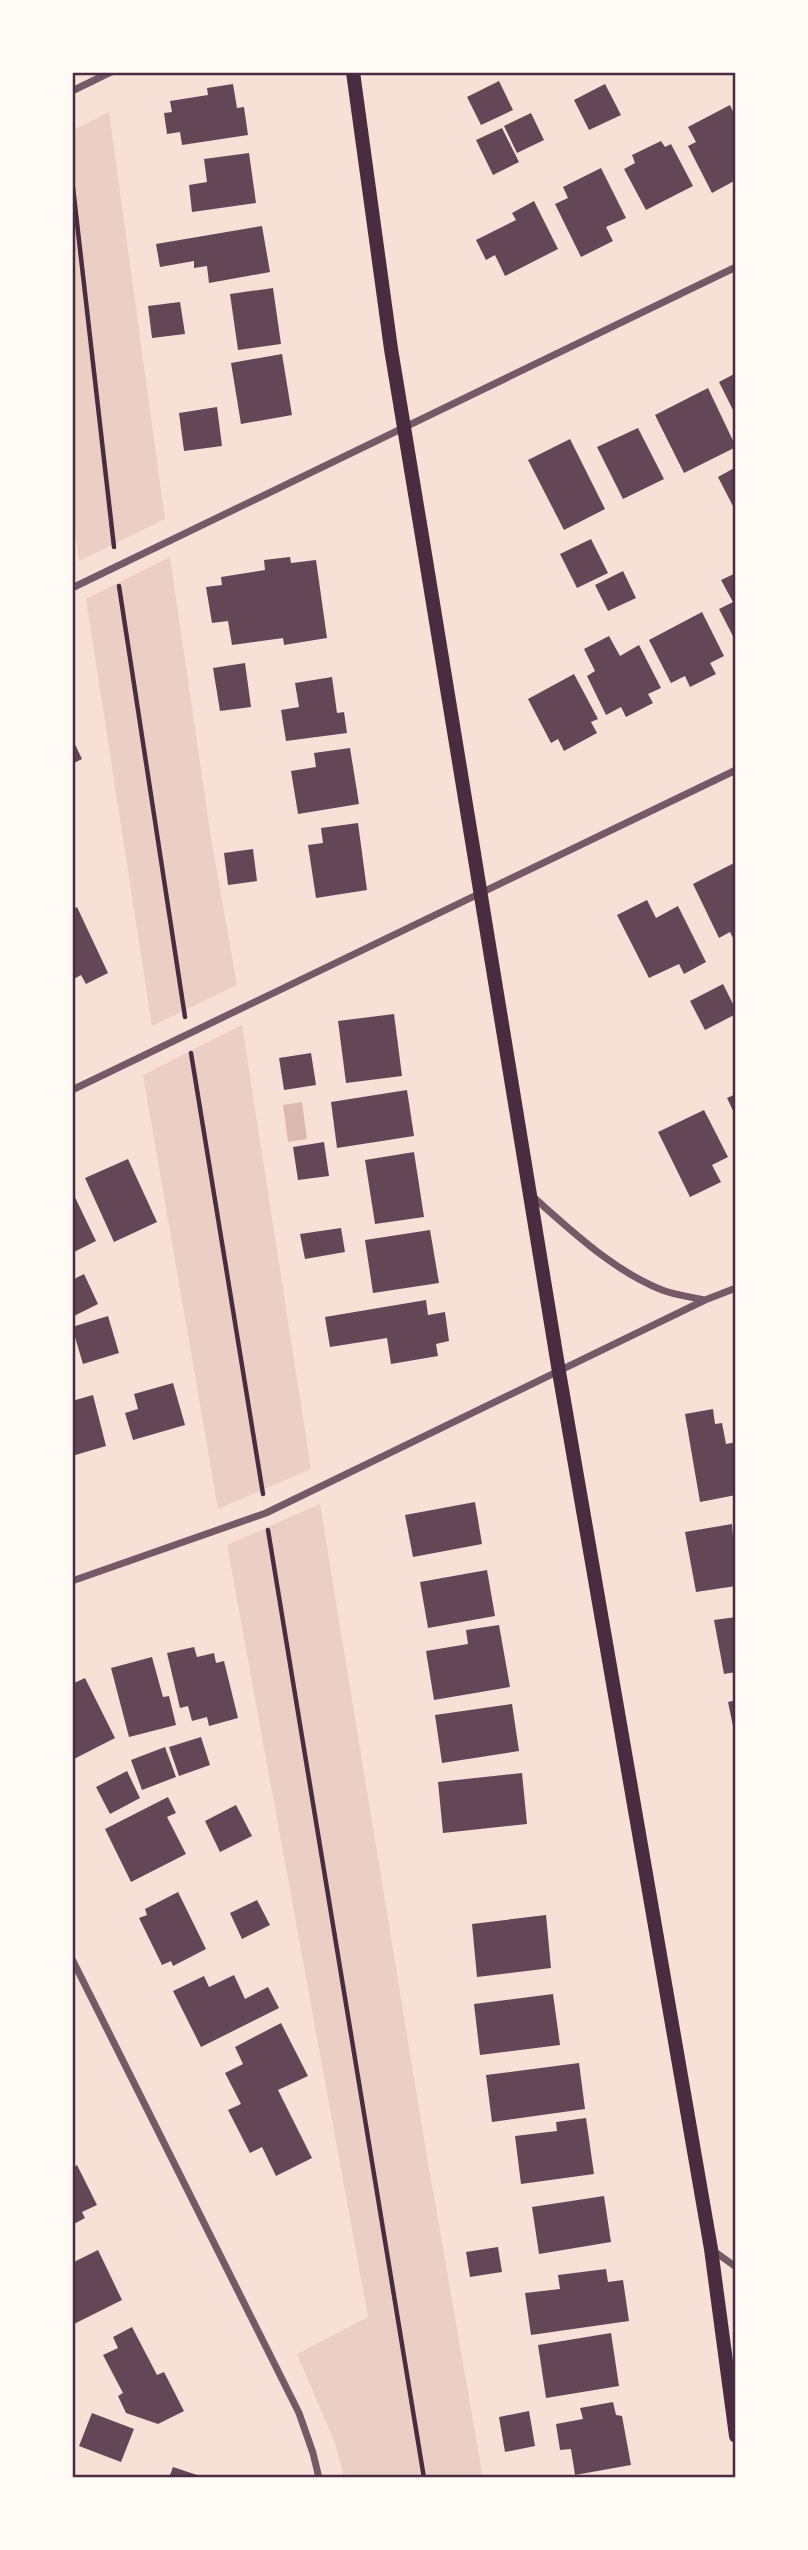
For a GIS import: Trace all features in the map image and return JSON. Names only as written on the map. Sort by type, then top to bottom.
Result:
[{"type":"main road","points":[[353,72],[404,428],[559,1372],[711,2249],[736,2417],[736,2435]]},
{"type":"street","points":[[72,91],[111,72]]},
{"type":"street","points":[[72,588],[736,267]]},
{"type":"street","points":[[72,1090],[736,770]]},
{"type":"street","points":[[530,1194],[593,1249],[632,1275],[664,1291],[705,1300]]},
{"type":"street","points":[[72,1581],[266,1513],[705,1300],[736,1288]]},
{"type":"street","points":[[727,1292],[736,1295]]},
{"type":"street","points":[[72,1959],[299,2413],[319,2478]]},
{"type":"street","points":[[711,2249],[736,2267]]},
{"type":"path","points":[[72,179],[116,566]]},
{"type":"shaded area","points":[[109,112],[165,519],[79,561],[72,507],[72,131]]},
{"type":"shaded area","points":[[170,557],[211,838],[237,985],[152,1026],[86,599]]},
{"type":"shaded area","points":[[242,1025],[311,1469],[218,1509],[143,1075]]},
{"type":"shaded area","points":[[302,1102],[307,1139],[288,1142],[283,1105]]},
{"type":"shaded area","points":[[320,1504],[425,2145],[483,2478],[344,2478],[335,2443],[297,2354],[368,2317],[227,1545]]},
{"type":"building","points":[[499,81],[513,110],[481,125],[467,97]]},
{"type":"building","points":[[233,84],[237,108],[244,107],[248,135],[182,145],[180,132],[167,134],[164,113],[172,112],[170,101],[208,95],[207,88]]},
{"type":"building","points":[[605,84],[621,115],[589,130],[574,100]]},
{"type":"building","points":[[730,105],[736,118],[736,180],[712,193],[688,146],[696,142],[688,127]]},
{"type":"building","points":[[531,113],[544,140],[517,153],[504,126]]},
{"type":"building","points":[[502,128],[519,162],[493,175],[476,140]]},
{"type":"building","points":[[661,141],[665,147],[671,144],[693,186],[646,210],[624,169],[635,163],[632,155]]},
{"type":"building","points":[[249,153],[256,203],[192,212],[189,185],[207,182],[204,159]]},
{"type":"building","points":[[601,168],[626,218],[606,227],[613,241],[581,257],[555,204],[568,198],[563,187]]},
{"type":"building","points":[[534,201],[558,249],[505,276],[495,255],[486,260],[476,240],[516,220],[512,213]]},
{"type":"building","points":[[262,226],[270,272],[209,283],[207,266],[194,268],[194,261],[160,267],[156,244]]},
{"type":"building","points":[[273,288],[281,344],[238,350],[230,294]]},
{"type":"building","points":[[180,302],[185,334],[152,338],[148,306]]},
{"type":"building","points":[[282,354],[292,415],[241,424],[231,363]]},
{"type":"building","points":[[736,373],[736,416],[719,382]]},
{"type":"building","points":[[708,388],[736,447],[684,473],[655,415]]},
{"type":"building","points":[[217,407],[222,446],[184,451],[179,413]]},
{"type":"building","points":[[638,428],[664,479],[623,499],[597,447]]},
{"type":"building","points":[[570,439],[605,509],[564,530],[528,460]]},
{"type":"building","points":[[736,467],[736,512],[718,477]]},
{"type":"building","points":[[591,539],[608,573],[577,588],[560,554]]},
{"type":"building","points":[[290,557],[291,563],[316,560],[327,638],[284,645],[283,638],[232,645],[228,621],[212,623],[206,587],[222,585],[221,577],[265,570],[264,560]]},
{"type":"building","points":[[623,571],[636,598],[608,611],[595,585]]},
{"type":"building","points":[[736,573],[736,642],[719,609],[733,602],[721,580]]},
{"type":"building","points":[[702,612],[724,656],[710,663],[716,674],[690,687],[685,676],[671,683],[649,640]]},
{"type":"building","points":[[609,636],[620,656],[639,645],[661,688],[648,694],[653,703],[626,717],[621,707],[606,715],[587,676],[595,671],[584,649]]},
{"type":"building","points":[[245,663],[251,707],[220,711],[213,668]]},
{"type":"building","points":[[574,674],[598,719],[591,722],[597,733],[564,751],[558,739],[551,743],[528,699]]},
{"type":"building","points":[[332,677],[337,713],[344,712],[347,733],[286,741],[281,710],[299,707],[295,683]]},
{"type":"building","points":[[72,738],[82,759],[72,764]]},
{"type":"building","points":[[350,748],[359,804],[298,814],[291,771],[316,767],[314,753]]},
{"type":"building","points":[[358,823],[367,890],[316,898],[308,845],[323,843],[321,828]]},
{"type":"building","points":[[253,849],[257,881],[228,885],[224,853]]},
{"type":"building","points":[[736,862],[736,944],[730,932],[719,938],[693,884]]},
{"type":"building","points":[[647,900],[656,918],[678,906],[706,962],[684,974],[679,964],[649,978],[617,915]]},
{"type":"building","points":[[77,907],[108,973],[86,984],[81,975],[72,980],[72,910]]},
{"type":"building","points":[[723,984],[736,1014],[705,1030],[690,1001]]},
{"type":"building","points":[[394,1014],[402,1076],[346,1083],[338,1021]]},
{"type":"building","points":[[311,1053],[316,1085],[284,1090],[279,1058]]},
{"type":"building","points":[[407,1090],[414,1136],[337,1148],[331,1102]]},
{"type":"building","points":[[736,1094],[736,1117],[727,1098]]},
{"type":"building","points":[[704,1110],[728,1157],[712,1165],[721,1182],[690,1197],[658,1132]]},
{"type":"building","points":[[324,1142],[329,1176],[298,1180],[293,1147]]},
{"type":"building","points":[[414,1152],[424,1217],[375,1224],[365,1160]]},
{"type":"building","points":[[128,1159],[157,1222],[114,1242],[85,1178]]},
{"type":"building","points":[[72,1191],[96,1241],[72,1253]]},
{"type":"building","points":[[341,1228],[345,1252],[305,1259],[300,1234]]},
{"type":"building","points":[[430,1230],[439,1283],[373,1293],[365,1240]]},
{"type":"building","points":[[84,1274],[98,1304],[72,1317],[72,1280]]},
{"type":"building","points":[[426,1300],[428,1315],[445,1312],[449,1341],[436,1344],[438,1356],[391,1364],[387,1338],[330,1347],[325,1317]]},
{"type":"building","points":[[108,1316],[119,1353],[83,1364],[72,1327]]},
{"type":"building","points":[[173,1383],[185,1425],[133,1440],[125,1413],[138,1409],[134,1394]]},
{"type":"building","points":[[93,1395],[106,1446],[72,1456],[72,1401]]},
{"type":"building","points":[[713,1409],[715,1424],[722,1423],[726,1444],[736,1442],[736,1495],[700,1502],[685,1414]]},
{"type":"building","points":[[475,1502],[482,1544],[413,1557],[405,1515]]},
{"type":"building","points":[[732,1524],[733,1537],[736,1536],[736,1586],[696,1592],[685,1532]]},
{"type":"building","points":[[487,1570],[495,1616],[428,1628],[420,1582]]},
{"type":"building","points":[[736,1617],[736,1672],[724,1674],[714,1620]]},
{"type":"building","points":[[499,1625],[510,1687],[434,1700],[426,1651],[468,1644],[466,1630]]},
{"type":"building","points":[[194,1647],[197,1657],[214,1653],[216,1663],[224,1661],[238,1718],[209,1726],[207,1717],[192,1721],[188,1706],[180,1708],[167,1653]]},
{"type":"building","points":[[152,1657],[163,1697],[169,1696],[176,1725],[129,1737],[111,1668]]},
{"type":"building","points":[[85,1678],[115,1738],[72,1760],[72,1684]]},
{"type":"building","points":[[736,1700],[736,1736],[735,1736],[728,1702]]},
{"type":"building","points":[[512,1704],[519,1751],[442,1763],[435,1715]]},
{"type":"building","points":[[201,1737],[210,1765],[179,1776],[169,1747]]},
{"type":"building","points":[[165,1747],[176,1777],[142,1790],[131,1760]]},
{"type":"building","points":[[127,1771],[140,1798],[110,1814],[96,1787]]},
{"type":"building","points":[[522,1773],[527,1824],[443,1833],[438,1782]]},
{"type":"building","points":[[168,1797],[176,1813],[167,1817],[186,1854],[131,1882],[105,1829]]},
{"type":"building","points":[[236,1805],[252,1836],[220,1852],[205,1821]]},
{"type":"building","points":[[178,1892],[206,1949],[173,1966],[171,1961],[162,1965],[139,1918],[147,1915],[145,1909]]},
{"type":"building","points":[[257,1900],[270,1925],[242,1939],[230,1913]]},
{"type":"building","points":[[546,1915],[551,1968],[477,1977],[472,1924]]},
{"type":"building","points":[[234,1975],[245,1999],[268,1987],[279,2008],[201,2047],[173,1991],[204,1976],[209,1987]]},
{"type":"building","points":[[553,1994],[560,2045],[480,2055],[474,2004]]},
{"type":"building","points":[[281,2023],[308,2076],[278,2090],[312,2158],[276,2176],[262,2147],[250,2153],[228,2110],[241,2104],[225,2073],[243,2064],[235,2047]]},
{"type":"building","points":[[579,2063],[585,2109],[492,2122],[486,2075]]},
{"type":"building","points":[[586,2118],[594,2174],[521,2184],[515,2136],[557,2131],[556,2122]]},
{"type":"building","points":[[77,2165],[97,2205],[82,2212],[85,2218],[72,2225],[72,2168]]},
{"type":"building","points":[[604,2196],[611,2242],[539,2254],[532,2207]]},
{"type":"building","points":[[498,2247],[502,2272],[470,2277],[466,2252]]},
{"type":"building","points":[[98,2250],[122,2300],[72,2325],[72,2263]]},
{"type":"building","points":[[606,2269],[608,2282],[623,2280],[629,2321],[531,2335],[525,2293],[560,2289],[558,2275]]},
{"type":"building","points":[[132,2327],[157,2375],[164,2372],[184,2411],[158,2424],[126,2413],[118,2396],[123,2393],[103,2355],[118,2348],[113,2337]]},
{"type":"building","points":[[611,2333],[619,2386],[546,2398],[538,2345]]},
{"type":"building","points":[[613,2402],[616,2415],[622,2416],[631,2465],[575,2475],[571,2449],[560,2450],[556,2424],[583,2419],[580,2408]]},
{"type":"building","points":[[529,2411],[535,2446],[505,2452],[499,2417]]},
{"type":"building","points":[[92,2413],[134,2429],[121,2462],[79,2446]]},
{"type":"building","points":[[173,2467],[206,2478],[169,2478]]}]
